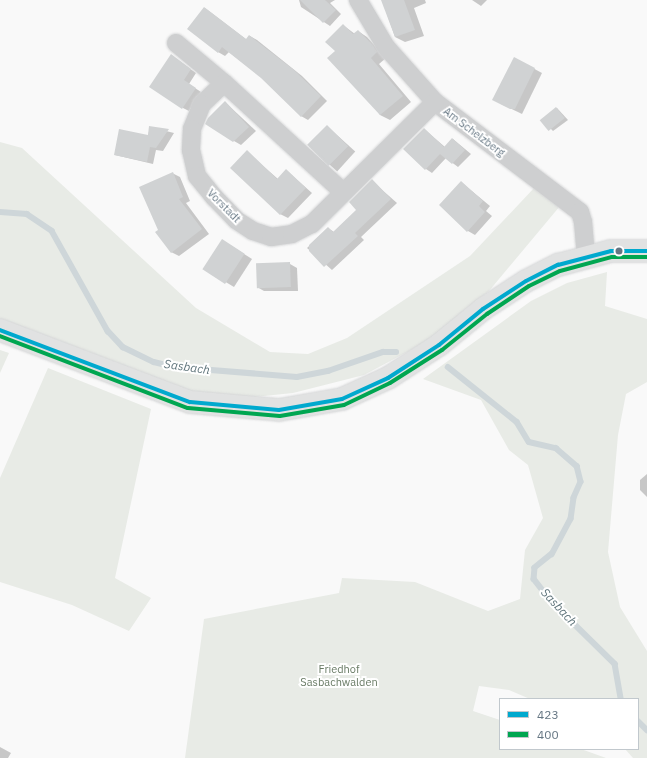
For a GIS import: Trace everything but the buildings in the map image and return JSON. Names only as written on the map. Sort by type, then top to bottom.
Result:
[{"type":"main road","points":[[0,330],[190,402],[279,410],[342,399],[383,381],[439,345],[483,309],[526,281],[558,265],[586,256],[610,251],[647,251]]},
{"type":"street","name":"Am Schelzberg","points":[[358,0],[386,47],[435,102],[580,212],[583,222],[586,256]]},
{"type":"street","points":[[176,43],[224,83],[343,192]]},
{"type":"street","name":"Vorstadt","points":[[224,83],[202,104],[192,129],[191,150],[197,176],[236,220],[253,231],[271,237],[292,234],[312,224],[435,102]]},
{"type":"green space","points":[[0,142],[22,148],[196,308],[270,352],[308,354],[347,338],[470,256],[534,188],[560,206],[489,291],[424,343],[364,375],[293,393],[236,399],[192,392],[0,319]]},
{"type":"green space","name":"Friedhof Sasbachwalden","points":[[607,272],[605,306],[647,319],[647,382],[626,394],[618,435],[608,552],[620,607],[647,651],[647,758],[633,758],[626,750],[639,750],[639,698],[528,698],[509,690],[479,686],[473,711],[499,720],[499,750],[584,750],[606,758],[185,758],[204,619],[339,593],[342,578],[415,582],[488,611],[520,599],[525,550],[543,518],[528,465],[509,450],[481,400],[423,379],[531,301],[567,283]]},
{"type":"green space","points":[[0,350],[9,353],[0,373]]},
{"type":"green space","points":[[48,368],[151,409],[115,578],[151,598],[129,631],[72,605],[0,582],[0,478]]},
{"type":"waterway","name":"Sasbach","points":[[0,212],[27,214],[52,231],[108,331],[123,347],[154,362],[174,367],[297,377],[328,371],[383,352],[396,352]]},
{"type":"waterway","name":"Sasbach","points":[[448,367],[517,422],[529,442],[556,448],[577,466],[581,482],[574,498],[571,519],[552,554],[535,568],[534,579],[553,603],[615,664],[621,698]]},
{"type":"waterway","name":"Sasbach","points":[[639,722],[647,730]]},
{"type":"transit line","name":"423","points":[[0,330],[190,402],[279,410],[342,399],[388,378],[439,345],[483,309],[526,281],[558,265],[611,251],[647,251]]},
{"type":"transit line","name":"400","points":[[0,336],[188,408],[280,416],[344,405],[390,383],[442,350],[487,314],[529,286],[560,271],[612,257],[647,257]]}]
